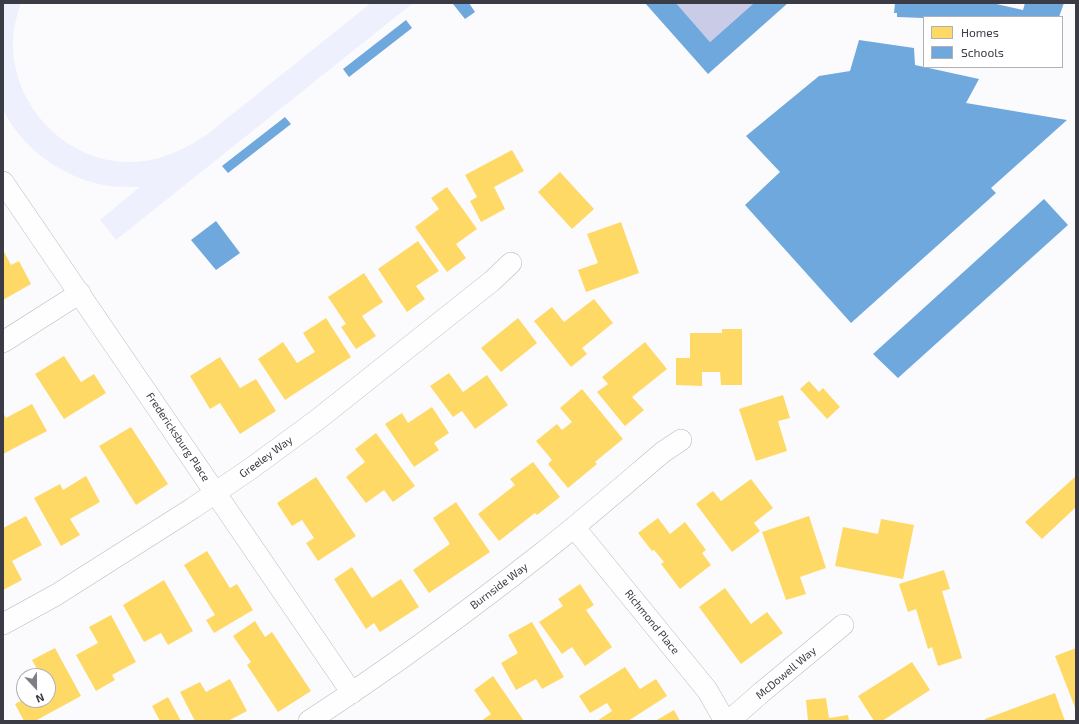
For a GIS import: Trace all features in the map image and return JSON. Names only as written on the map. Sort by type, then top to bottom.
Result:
[{"type":"street","name":"Fredericksburg Place","points":[[3,182],[352,693]]},
{"type":"street","name":"Greeley Way","points":[[3,624],[56,595],[253,467],[317,420],[492,281],[511,263]]},
{"type":"street","points":[[3,342],[80,293]]},
{"type":"street","name":"Burnside Way","points":[[309,721],[439,632],[574,527],[663,452],[681,440]]},
{"type":"street","name":"Richmond Place","points":[[574,527],[708,690],[725,721]]},
{"type":"street","name":"McDowell Way","points":[[729,721],[843,625]]},
{"type":"shaded area","points":[[3,3],[21,3],[13,37],[16,68],[24,92],[37,114],[54,133],[75,148],[98,157],[123,162],[150,160],[172,154],[205,136],[371,3],[413,3],[116,240],[100,220],[140,187],[117,187],[103,185],[72,175],[44,158],[31,148],[10,123],[3,109]]},
{"type":"water","points":[[676,3],[754,3],[710,42]]},
{"type":"building: Homes","points":[[512,150],[524,171],[494,187],[505,209],[481,222],[470,201],[477,197],[465,175]]},
{"type":"building: Homes","points":[[560,172],[594,209],[572,229],[538,192]]},
{"type":"building: Homes","points":[[447,187],[477,229],[456,244],[466,258],[447,272],[415,227],[439,209],[431,198]]},
{"type":"building: Homes","points":[[621,222],[639,273],[586,292],[578,270],[598,263],[587,234]]},
{"type":"building: Homes","points":[[418,241],[439,271],[416,286],[425,299],[407,312],[378,269]]},
{"type":"building: Homes","points":[[3,250],[11,265],[19,261],[31,284],[3,300]]},
{"type":"building: Homes","points":[[364,273],[383,302],[362,316],[376,336],[356,349],[341,327],[346,324],[328,297]]},
{"type":"building: Homes","points":[[594,299],[613,323],[582,348],[587,354],[571,367],[534,321],[552,307],[564,322]]},
{"type":"building: Homes","points":[[326,318],[351,357],[285,400],[258,359],[283,342],[297,363],[315,352],[303,333]]},
{"type":"building: Homes","points":[[518,318],[537,343],[501,372],[481,348]]},
{"type":"building: Homes","points":[[722,329],[742,329],[742,385],[721,385],[720,372],[702,372],[702,386],[676,385],[676,358],[690,358],[690,333],[722,333]]},
{"type":"building: Homes","points":[[645,342],[667,369],[632,397],[644,410],[625,426],[597,392],[608,384],[602,377]]},
{"type":"building: Homes","points":[[64,356],[81,382],[94,374],[106,393],[64,419],[35,374]]},
{"type":"building: Homes","points":[[220,357],[240,388],[256,379],[276,411],[240,434],[220,403],[210,409],[190,376]]},
{"type":"building: Homes","points":[[449,373],[463,392],[487,375],[508,405],[475,429],[462,411],[453,417],[430,386]]},
{"type":"building: Homes","points":[[809,381],[819,392],[823,388],[840,407],[827,419],[800,389]]},
{"type":"building: Homes","points":[[582,389],[623,439],[595,462],[597,464],[568,488],[548,464],[552,460],[536,441],[557,424],[562,430],[572,422],[560,408]]},
{"type":"building: Homes","points":[[783,395],[790,418],[778,421],[787,451],[756,461],[739,409]]},
{"type":"building: Homes","points":[[32,404],[47,431],[3,454],[3,413],[6,418]]},
{"type":"building: Homes","points":[[432,407],[449,433],[434,443],[439,450],[414,467],[385,424],[402,413],[408,423]]},
{"type":"building: Homes","points":[[131,427],[168,484],[136,505],[99,446]]},
{"type":"building: Homes","points":[[376,433],[415,486],[393,502],[384,490],[366,503],[346,477],[365,462],[355,449]]},
{"type":"building: Homes","points":[[533,462],[560,497],[537,515],[535,513],[499,541],[478,514],[515,485],[510,479]]},
{"type":"building: Homes","points":[[86,476],[100,502],[70,519],[80,535],[61,546],[34,498],[60,484],[63,490]]},
{"type":"building: Homes","points":[[1076,476],[1076,507],[1042,539],[1025,522]]},
{"type":"building: Homes","points":[[316,477],[356,536],[318,561],[306,543],[314,538],[302,520],[292,526],[277,503]]},
{"type":"building: Homes","points":[[751,479],[773,508],[754,523],[760,531],[732,552],[696,504],[713,491],[721,501]]},
{"type":"building: Homes","points":[[456,502],[490,552],[429,593],[413,570],[450,544],[433,518]]},
{"type":"building: Homes","points":[[26,516],[42,545],[12,561],[22,580],[3,590],[3,528]]},
{"type":"building: Homes","points":[[809,516],[826,568],[800,577],[806,594],[786,600],[762,532]]},
{"type":"building: Homes","points":[[658,518],[670,534],[685,522],[706,550],[702,553],[711,565],[680,589],[661,564],[664,562],[654,550],[652,551],[638,533]]},
{"type":"building: Homes","points":[[881,519],[914,525],[903,579],[835,566],[843,527],[878,534]]},
{"type":"building: Homes","points":[[207,551],[230,588],[237,584],[253,610],[214,633],[206,620],[215,615],[184,565]]},
{"type":"building: Homes","points":[[352,567],[372,598],[401,579],[419,607],[380,632],[374,623],[366,629],[334,579]]},
{"type":"building: Homes","points":[[944,570],[950,589],[942,591],[962,658],[938,666],[932,647],[928,649],[916,609],[908,612],[899,584]]},
{"type":"building: Homes","points":[[164,580],[193,631],[168,645],[161,633],[144,642],[123,605]]},
{"type":"building: Homes","points":[[580,584],[594,605],[586,610],[612,647],[585,666],[572,647],[562,654],[539,622],[563,606],[558,599]]},
{"type":"building: Homes","points":[[725,588],[751,624],[767,612],[783,633],[741,664],[699,607]]},
{"type":"building: Homes","points":[[111,615],[136,662],[112,675],[115,680],[96,691],[76,655],[98,643],[89,627]]},
{"type":"building: Homes","points":[[255,621],[265,637],[272,632],[311,691],[278,712],[247,665],[251,662],[233,636]]},
{"type":"building: Homes","points":[[532,622],[564,677],[542,689],[536,679],[516,690],[501,663],[518,653],[508,635]]},
{"type":"building: Homes","points":[[55,648],[81,696],[35,721],[24,721],[17,708],[56,708],[56,668],[36,668],[32,660]]},
{"type":"building: Homes","points":[[1076,648],[1076,710],[1055,656]]},
{"type":"building: Homes","points":[[912,662],[930,690],[882,721],[874,721],[858,696]]},
{"type":"building: Homes","points":[[625,667],[640,689],[656,679],[667,696],[628,721],[597,721],[612,711],[607,703],[590,713],[579,696]]},
{"type":"building: Homes","points":[[493,676],[524,721],[481,721],[491,714],[474,690]]},
{"type":"building: Homes","points":[[230,679],[247,711],[228,721],[195,721],[180,692],[200,682],[206,692]]},
{"type":"building: Homes","points":[[1055,693],[1065,721],[985,721],[985,719]]},
{"type":"building: Homes","points":[[168,697],[181,721],[160,721],[152,706]]},
{"type":"building: Homes","points":[[826,698],[829,718],[848,715],[849,721],[808,721],[806,700]]},
{"type":"building: Homes","points":[[674,710],[680,721],[655,721]]},
{"type":"building: Schools","points":[[469,3],[475,12],[465,19],[453,4]]},
{"type":"building: Schools","points":[[645,3],[676,3],[710,42],[754,3],[788,3],[708,74]]},
{"type":"building: Schools","points":[[895,3],[992,3],[1023,10],[1025,3],[1064,3],[1059,16],[923,16],[923,18],[897,17],[897,13],[894,13]]},
{"type":"building: Schools","points":[[406,20],[412,28],[349,77],[343,69]]},
{"type":"building: Schools","points":[[859,40],[914,48],[915,65],[923,68],[979,79],[966,103],[1067,120],[991,188],[996,193],[851,323],[745,205],[780,172],[746,136],[819,76],[850,71]]},
{"type":"building: Schools","points":[[285,117],[291,124],[228,173],[222,166]]},
{"type":"building: Schools","points":[[1044,199],[1068,225],[898,378],[873,354]]},
{"type":"building: Schools","points":[[216,221],[240,253],[216,270],[191,240]]}]
